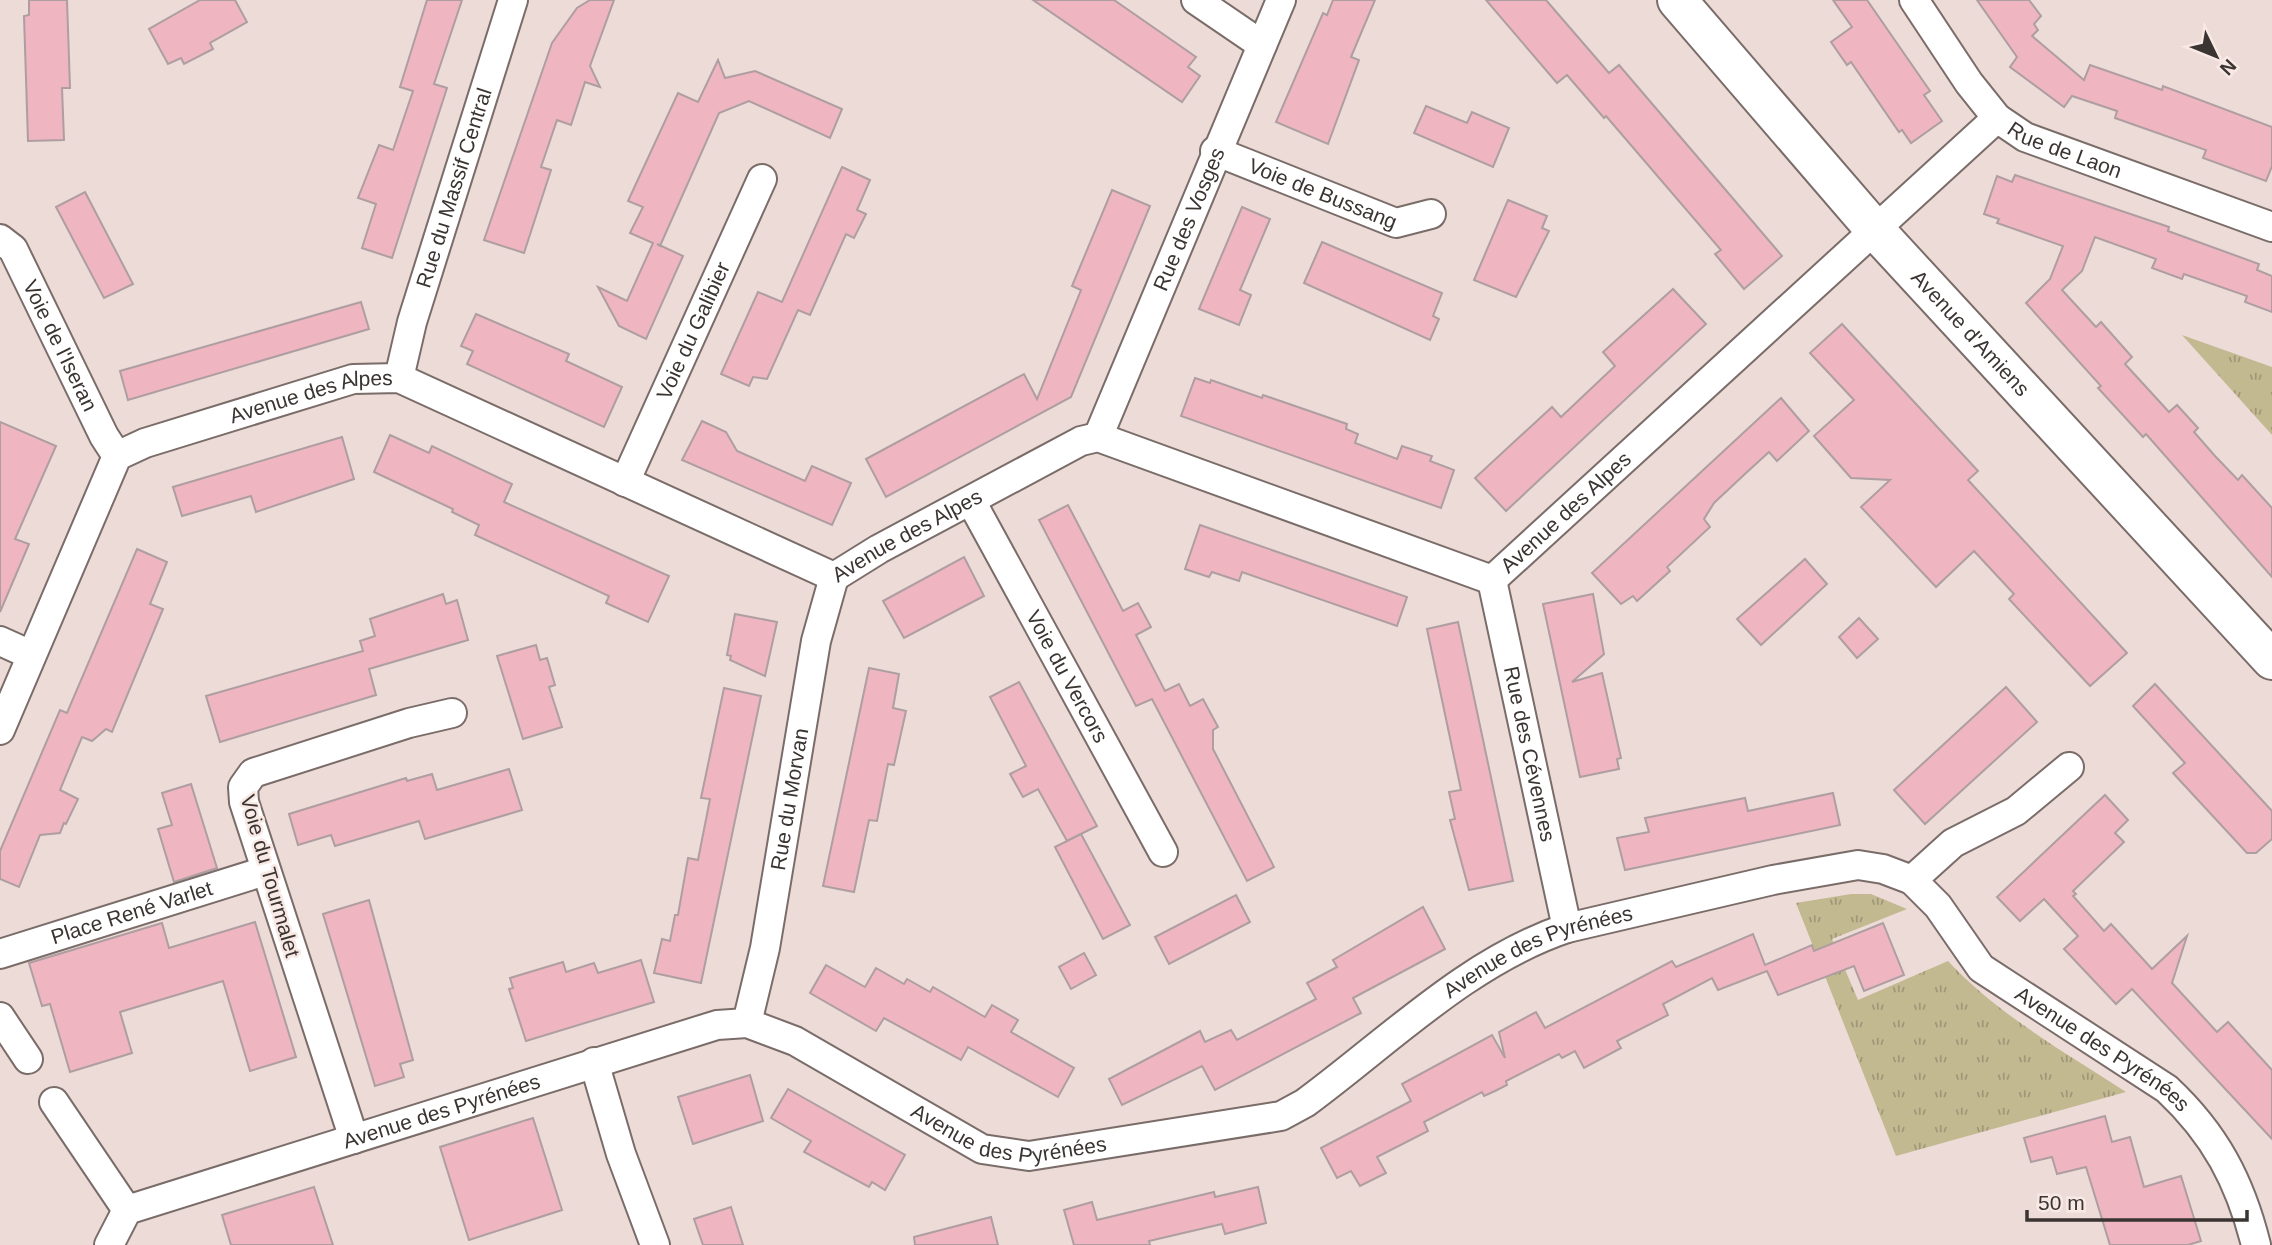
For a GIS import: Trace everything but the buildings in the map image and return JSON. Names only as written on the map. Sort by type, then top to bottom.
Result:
[{"type":"main road","name":"Avenue d'Amiens","points":[[1677,0],[1876,231],[2272,660]]},
{"type":"street","name":"Rue du Massif Central","points":[[399,378],[412,323],[513,0]]},
{"type":"street","points":[[1196,0],[1262,45]]},
{"type":"street","name":"Rue des Vosges","points":[[1098,437],[1215,151],[1281,0]]},
{"type":"street","name":"Rue de Laon","points":[[1914,0],[1969,83],[1997,118],[2025,137],[2272,227]]},
{"type":"street","name":"Avenue des Alpes","points":[[117,456],[158,439],[353,379],[399,378],[834,577],[879,549],[1081,441],[1098,437],[1492,580],[1997,118]]},
{"type":"street","name":"Voie de Bussang","points":[[1215,151],[1396,223],[1430,214]]},
{"type":"street","name":"Voie du Galibier","points":[[625,482],[762,179]]},
{"type":"street","name":"Voie de l'Iseran","points":[[0,239],[13,248],[97,424],[117,456]]},
{"type":"street","points":[[0,730],[117,456]]},
{"type":"street","name":"Voie du Vercors","points":[[971,500],[1163,852]]},
{"type":"street","name":"Rue du Morvan","points":[[747,1023],[765,948],[816,641],[834,577]]},
{"type":"street","name":"Rue des Cévennes","points":[[1492,580],[1567,928]]},
{"type":"street","points":[[0,641],[31,655]]},
{"type":"street","name":"Voie du Tourmalet","points":[[354,1139],[265,871],[244,802],[243,787],[253,773],[409,723],[452,713]]},
{"type":"street","points":[[1912,880],[1953,843],[2017,811],[2069,767]]},
{"type":"street","name":"Avenue des Pyrénées","points":[[127,1210],[717,1025],[747,1023],[795,1041],[982,1149],[1029,1156],[1281,1116],[1306,1103],[1497,960],[1533,939],[1567,928],[1773,880],[1858,864],[1883,869],[1912,880],[1938,906],[1981,968],[2167,1089],[2191,1111],[2224,1157],[2256,1245]]},
{"type":"street","name":"Place René Varlet","points":[[0,954],[265,871]]},
{"type":"street","points":[[0,1017],[28,1059]]},
{"type":"street","points":[[594,1062],[640,1208],[655,1245]]},
{"type":"street","points":[[54,1102],[127,1210],[108,1245]]},
{"type":"green space","points":[[2182,335],[2272,367],[2272,435]]},
{"type":"green space","points":[[1851,894],[1871,894],[1907,909],[1832,939],[1858,1000],[1948,961],[2010,1016],[2126,1092],[1896,1156],[1796,903]]}]
